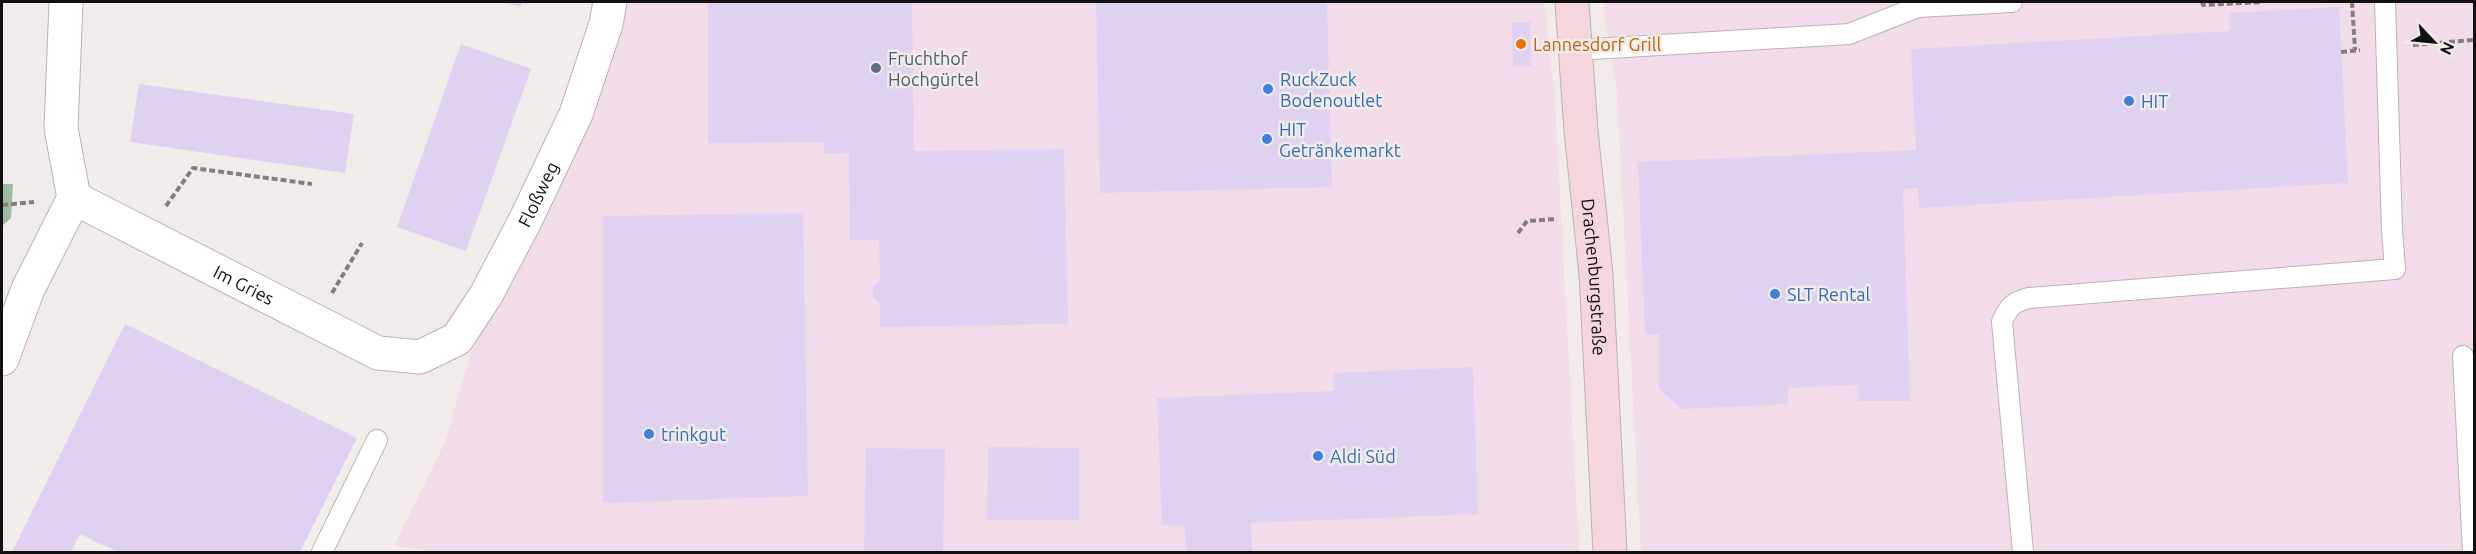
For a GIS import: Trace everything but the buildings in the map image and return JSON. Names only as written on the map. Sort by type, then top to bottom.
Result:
[{"type":"street","points":[[2,359],[28,289],[74,198],[61,128],[66,2]]},
{"type":"street","name":"Floßweg","points":[[420,357],[457,339],[486,295],[525,221],[576,114],[606,24],[609,2]]},
{"type":"street","name":"Drachenburgstraße","points":[[1572,2],[1598,310],[1610,552]]},
{"type":"street","name":"Im Gries","points":[[74,198],[147,233],[378,353],[420,357]]},
{"type":"lane","points":[[1575,51],[1849,34],[1918,7],[2012,2]]},
{"type":"lane","points":[[2023,552],[2002,328],[2008,308],[2016,301],[2029,298],[2395,269],[2385,2]]},
{"type":"lane","points":[[2463,356],[2473,552]]},
{"type":"lane","points":[[322,552],[377,440]]},
{"type":"path","points":[[2202,2],[2203,5],[2263,2]]},
{"type":"path","points":[[2352,2],[2355,51]]},
{"type":"path","points":[[147,233],[193,168],[312,184]]},
{"type":"path","points":[[1518,233],[1527,221],[1590,218]]},
{"type":"path","points":[[315,322],[362,243]]},
{"type":"shaded area","points":[[624,2],[1544,2],[1555,103],[1579,552],[434,552],[394,546],[446,440],[471,352],[585,126]]},
{"type":"shaded area","points":[[1603,2],[2474,2],[2474,552],[1641,552],[1617,93]]},
{"type":"green space","points":[[2,184],[13,184],[11,218],[2,226]]},
{"type":"place","name":"Lannesdorf Grill","points":[[1521,44]]},
{"type":"place","name":"Fruchthof Hochgürtel","points":[[876,68]]},
{"type":"place","name":"RuckZuck Bodenoutlet","points":[[1268,89]]},
{"type":"place","name":"HIT","points":[[2129,101]]},
{"type":"place","name":"HIT Getränkemarkt","points":[[1267,139]]},
{"type":"place","name":"SLT Rental","points":[[1775,294]]},
{"type":"place","name":"trinkgut","points":[[649,434]]},
{"type":"place","name":"Aldi Süd","points":[[1318,456]]}]
